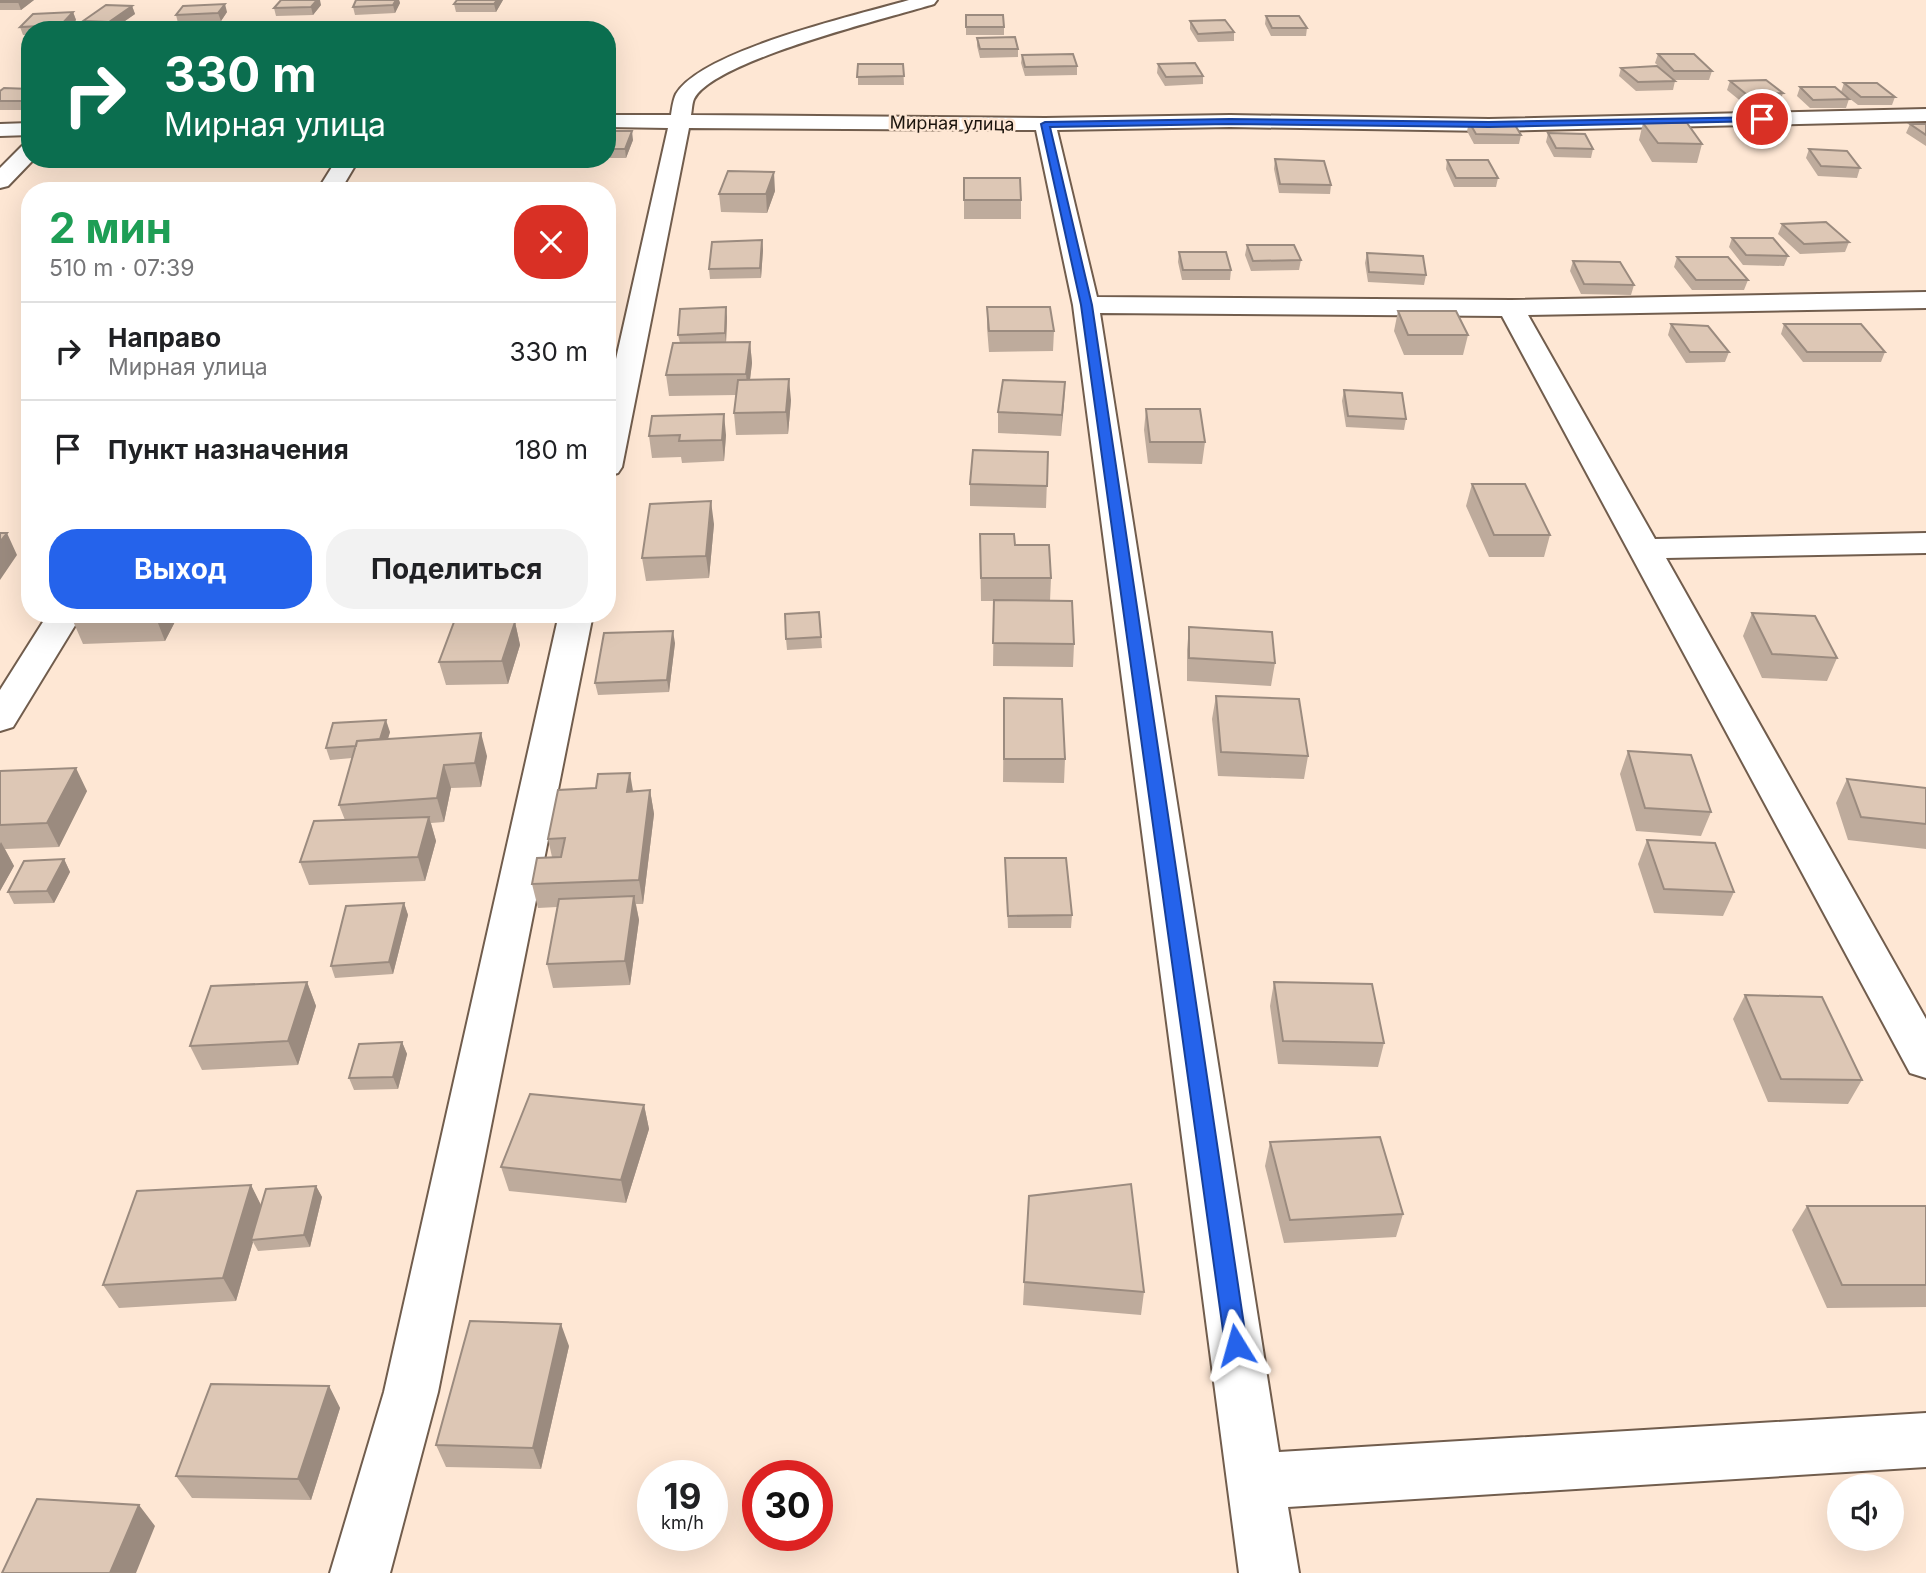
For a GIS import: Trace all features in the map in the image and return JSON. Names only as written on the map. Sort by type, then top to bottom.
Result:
[{"type":"street","points":[[616,425],[685,96],[710,75],[747,54],[928,0]]},
{"type":"street","name":"Мирная улица","points":[[616,121],[1045,124],[1230,121],[1489,125],[1926,115]]},
{"type":"street","points":[[1045,124],[1086,305],[1269,1573]]},
{"type":"street","points":[[0,130],[21,129]]},
{"type":"street","points":[[0,181],[21,160]]},
{"type":"street","points":[[1086,305],[1511,308],[1926,300]]},
{"type":"street","points":[[1511,308],[1926,1060]]},
{"type":"street","points":[[1644,550],[1926,543]]},
{"type":"street","points":[[0,719],[59,623]]},
{"type":"street","points":[[360,1573],[411,1392],[574,623]]},
{"type":"street","points":[[1256,1481],[1926,1440]]},
{"type":"building","points":[[0,0],[20,0],[0,2]]},
{"type":"building","points":[[281,0],[317,0],[311,7],[274,8]]},
{"type":"building","points":[[356,0],[396,0],[393,5],[353,7]]},
{"type":"building","points":[[457,0],[497,0],[494,4],[454,4]]},
{"type":"building","points":[[225,4],[218,13],[176,15],[183,6]]},
{"type":"building","points":[[106,5],[132,6],[110,21],[83,21]]},
{"type":"building","points":[[73,12],[65,21],[26,21],[33,14]]},
{"type":"building","points":[[966,15],[1003,15],[1004,27],[966,27]]},
{"type":"building","points":[[1266,16],[1299,16],[1307,28],[1272,28]]},
{"type":"building","points":[[1225,20],[1234,32],[1198,34],[1190,21]]},
{"type":"building","points":[[1015,37],[1018,49],[980,49],[977,38]]},
{"type":"building","points":[[1073,54],[1077,66],[1025,67],[1022,55]]},
{"type":"building","points":[[1658,54],[1694,54],[1712,71],[1674,71]]},
{"type":"building","points":[[1195,63],[1203,76],[1166,77],[1158,64]]},
{"type":"building","points":[[858,64],[903,64],[904,76],[857,77]]},
{"type":"building","points":[[1657,66],[1675,81],[1638,82],[1621,68]]},
{"type":"building","points":[[1766,80],[1783,93],[1746,94],[1730,81]]},
{"type":"building","points":[[1844,83],[1877,83],[1895,97],[1861,97]]},
{"type":"building","points":[[1800,87],[1835,87],[1849,99],[1813,100]]},
{"type":"building","points":[[4,88],[21,89],[21,101],[0,101],[0,91]]},
{"type":"building","points":[[1469,122],[1507,122],[1515,125],[1521,135],[1476,134]]},
{"type":"building","points":[[1643,123],[1687,123],[1702,144],[1658,143]]},
{"type":"building","points":[[1910,124],[1926,124],[1926,135]]},
{"type":"building","points":[[616,131],[632,131],[625,149],[616,149]]},
{"type":"building","points":[[1548,133],[1585,134],[1593,149],[1556,148]]},
{"type":"building","points":[[1809,149],[1847,151],[1860,168],[1821,166]]},
{"type":"building","points":[[1275,159],[1324,161],[1331,185],[1280,184]]},
{"type":"building","points":[[1447,160],[1488,160],[1498,178],[1456,178]]},
{"type":"building","points":[[728,171],[774,172],[766,194],[719,194]]},
{"type":"building","points":[[964,178],[1020,178],[1021,200],[964,200]]},
{"type":"building","points":[[1826,222],[1849,242],[1804,244],[1782,224]]},
{"type":"building","points":[[1732,238],[1773,238],[1788,256],[1746,255]]},
{"type":"building","points":[[762,240],[760,268],[709,269],[712,242]]},
{"type":"building","points":[[1247,245],[1294,245],[1301,260],[1253,261]]},
{"type":"building","points":[[1179,252],[1226,252],[1231,270],[1183,270]]},
{"type":"building","points":[[1367,253],[1423,256],[1426,275],[1369,272]]},
{"type":"building","points":[[1677,257],[1728,257],[1748,280],[1696,280]]},
{"type":"building","points":[[1573,261],[1620,262],[1634,285],[1584,284]]},
{"type":"building","points":[[726,307],[725,333],[678,335],[680,309]]},
{"type":"building","points":[[987,307],[1050,307],[1054,331],[989,331]]},
{"type":"building","points":[[1398,311],[1456,311],[1468,335],[1408,335]]},
{"type":"building","points":[[1671,324],[1708,326],[1729,352],[1690,352]]},
{"type":"building","points":[[1784,324],[1861,324],[1885,352],[1807,352]]},
{"type":"building","points":[[750,342],[746,374],[666,375],[673,343]]},
{"type":"building","points":[[789,379],[786,412],[734,413],[738,380]]},
{"type":"building","points":[[1003,380],[1065,382],[1062,415],[998,412]]},
{"type":"building","points":[[1344,390],[1402,393],[1406,419],[1348,416]]},
{"type":"building","points":[[1146,409],[1200,409],[1205,442],[1150,442]]},
{"type":"building","points":[[724,414],[722,440],[679,441],[680,435],[649,436],[652,416]]},
{"type":"building","points":[[973,450],[1048,452],[1047,486],[970,484]]},
{"type":"building","points":[[1472,484],[1525,484],[1550,535],[1494,535]]},
{"type":"building","points":[[711,501],[706,556],[642,558],[650,504]]},
{"type":"building","points":[[0,533],[7,533],[0,542]]},
{"type":"building","points":[[980,534],[1014,534],[1015,545],[1049,545],[1051,578],[981,578]]},
{"type":"building","points":[[994,600],[1072,601],[1074,644],[993,643]]},
{"type":"building","points":[[819,612],[821,637],[786,639],[785,614]]},
{"type":"building","points":[[1752,613],[1815,616],[1837,658],[1772,654]]},
{"type":"building","points":[[454,623],[515,623],[502,661],[439,662]]},
{"type":"building","points":[[1189,627],[1272,632],[1275,663],[1189,658]]},
{"type":"building","points":[[673,631],[667,680],[595,683],[604,633]]},
{"type":"building","points":[[1216,696],[1299,699],[1308,756],[1221,752]]},
{"type":"building","points":[[1004,698],[1062,699],[1065,759],[1004,759]]},
{"type":"building","points":[[386,720],[380,739],[357,741],[356,746],[326,748],[333,723]]},
{"type":"building","points":[[481,733],[475,763],[444,765],[437,798],[339,805],[357,741]]},
{"type":"building","points":[[1628,751],[1691,755],[1711,812],[1645,808]]},
{"type":"building","points":[[76,768],[47,823],[0,825],[0,771]]},
{"type":"building","points":[[630,773],[627,792],[650,790],[639,880],[532,884],[537,858],[561,857],[565,838],[548,839],[558,790],[596,788],[598,774]]},
{"type":"building","points":[[1847,779],[1926,788],[1926,824],[1861,817]]},
{"type":"building","points":[[429,817],[418,857],[300,862],[314,821]]},
{"type":"building","points":[[1647,840],[1715,843],[1734,892],[1664,889]]},
{"type":"building","points":[[1005,858],[1066,858],[1072,915],[1008,916]]},
{"type":"building","points":[[64,859],[47,891],[8,892],[24,861]]},
{"type":"building","points":[[634,896],[625,961],[547,964],[559,899]]},
{"type":"building","points":[[404,903],[389,962],[331,966],[346,906]]},
{"type":"building","points":[[307,982],[288,1041],[190,1046],[211,986]]},
{"type":"building","points":[[1274,982],[1372,984],[1384,1043],[1283,1041]]},
{"type":"building","points":[[1745,995],[1822,997],[1862,1080],[1781,1079]]},
{"type":"building","points":[[402,1042],[393,1077],[349,1078],[359,1044]]},
{"type":"building","points":[[530,1094],[644,1105],[621,1180],[501,1167]]},
{"type":"building","points":[[1380,1137],[1403,1214],[1290,1220],[1270,1142]]},
{"type":"building","points":[[1131,1184],[1144,1292],[1024,1282],[1029,1196]]},
{"type":"building","points":[[251,1185],[223,1278],[103,1285],[137,1191]]},
{"type":"building","points":[[316,1186],[304,1235],[251,1240],[266,1189]]},
{"type":"building","points":[[1807,1206],[1926,1206],[1926,1285],[1842,1285]]},
{"type":"building","points":[[470,1321],[561,1324],[533,1448],[436,1445]]},
{"type":"building","points":[[211,1384],[329,1386],[298,1479],[176,1476]]},
{"type":"building","points":[[37,1499],[139,1505],[110,1573],[2,1573]]},
{"type":"route","points":[[1236,1345],[1086,305],[1045,124],[1230,121],[1489,125],[1762,119]]}]
